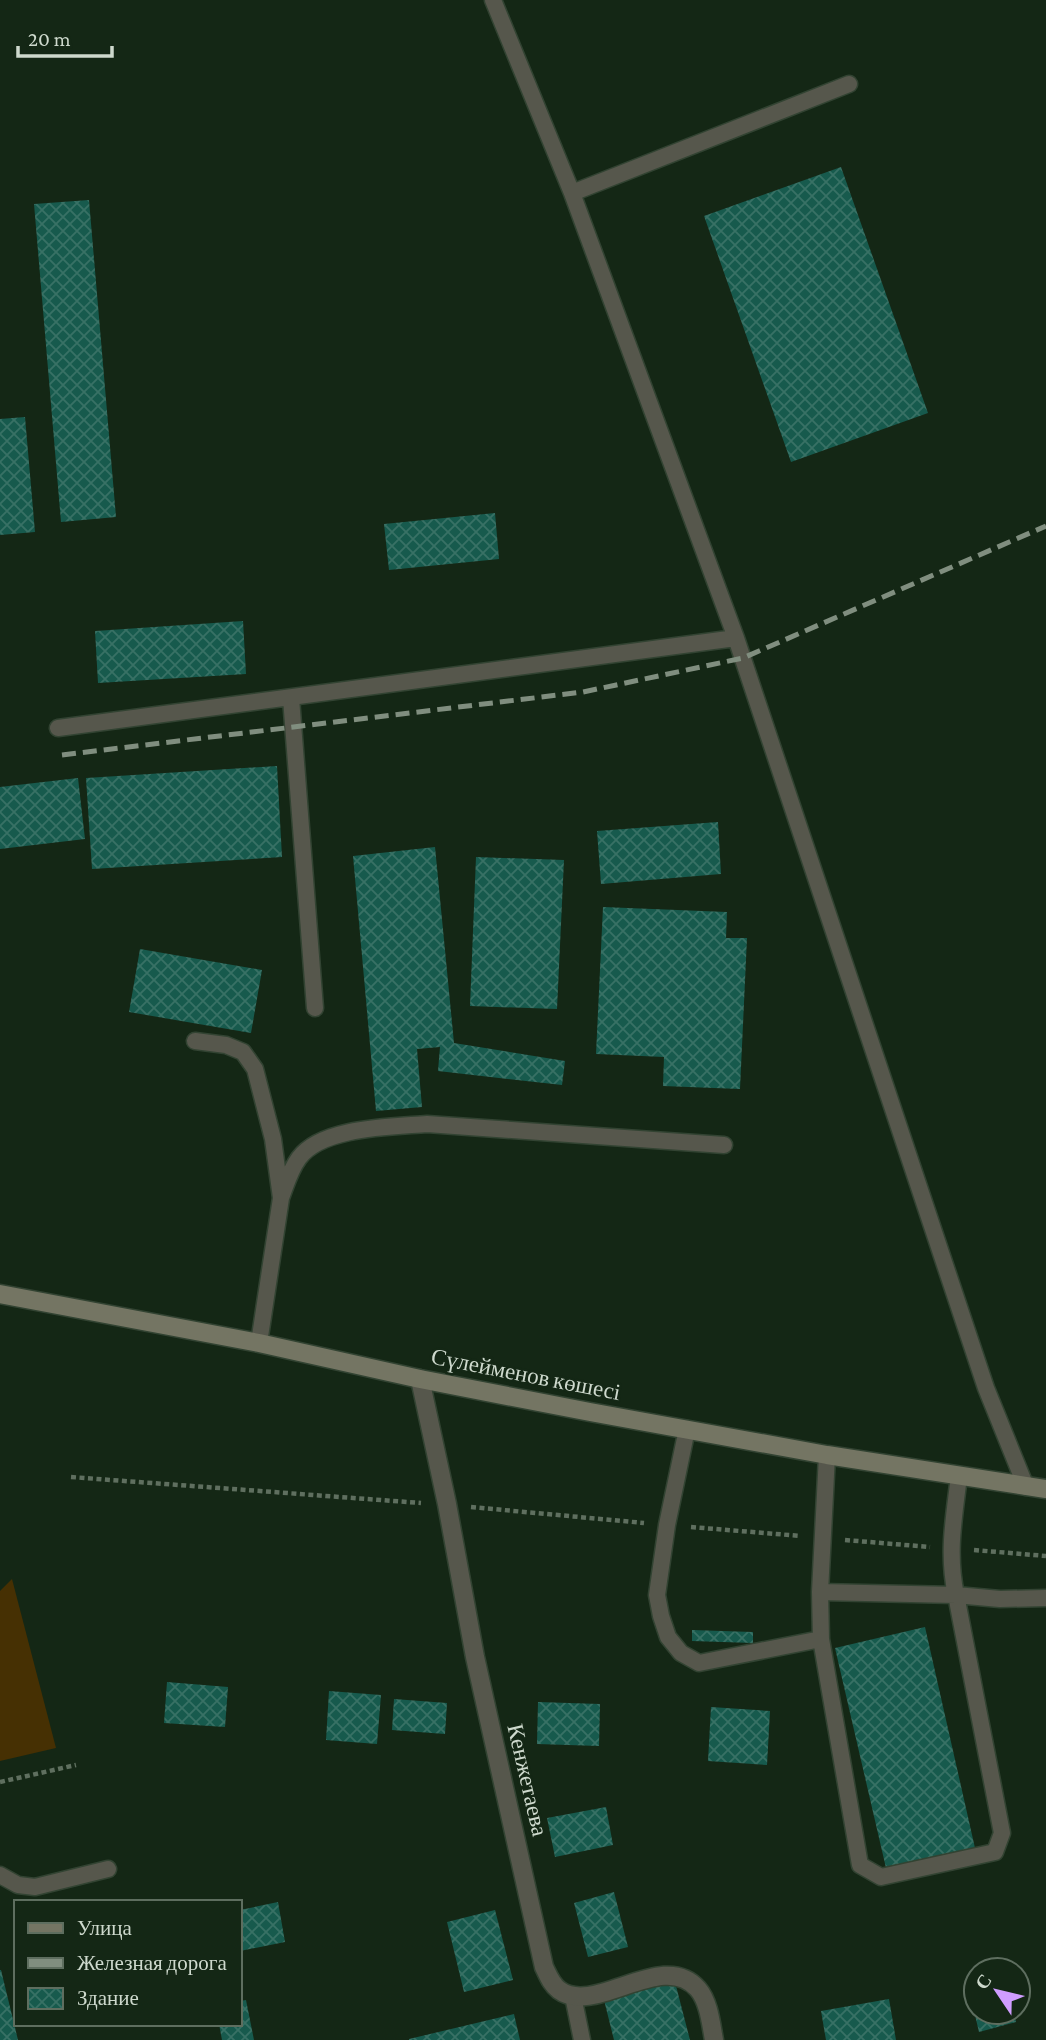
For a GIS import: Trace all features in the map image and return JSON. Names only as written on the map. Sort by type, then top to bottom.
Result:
[{"type":"street","name":"Сүлейменов көшесі","points":[[0,1294],[259,1343],[420,1379],[687,1429],[827,1455],[1046,1489]]},
{"type":"street","name":"Кенжетаева","points":[[420,1379],[447,1504],[475,1657],[544,1967],[559,1991],[573,1996]]},
{"type":"street","points":[[573,1996],[662,1976],[677,1976],[690,1981],[699,1989],[705,2001],[715,2040]]},
{"type":"lane","points":[[493,0],[572,194],[736,638],[986,1388],[1026,1487]]},
{"type":"lane","points":[[572,194],[849,84]]},
{"type":"lane","points":[[58,728],[736,638]]},
{"type":"lane","points":[[291,698],[316,1008]]},
{"type":"lane","points":[[195,1041],[226,1045],[243,1052],[255,1069],[273,1139],[281,1198]]},
{"type":"lane","points":[[259,1343],[281,1198],[295,1164],[317,1142],[387,1127],[427,1125],[724,1145]]},
{"type":"lane","points":[[687,1429],[667,1525],[657,1595],[668,1637],[681,1653],[699,1663],[821,1639]]},
{"type":"lane","points":[[827,1455],[820,1592],[821,1639],[860,1865],[881,1877],[995,1852],[1002,1833],[951,1573],[950,1548],[959,1476]]},
{"type":"lane","points":[[820,1592],[957,1595],[1000,1599],[1046,1598]]},
{"type":"lane","points":[[0,1875],[18,1885],[35,1887],[108,1869]]},
{"type":"lane","points":[[573,1996],[582,2040]]},
{"type":"path","points":[[71,1477],[447,1504],[1046,1556]]},
{"type":"path","points":[[0,1783],[76,1765]]},
{"type":"shaded area","points":[[12,1579],[56,1748],[0,1761],[0,1591]]},
{"type":"building","points":[[841,167],[928,413],[791,462],[704,216]]},
{"type":"building","points":[[89,200],[116,517],[61,522],[34,204]]},
{"type":"building","points":[[25,417],[35,532],[0,535],[0,419]]},
{"type":"building","points":[[495,513],[499,559],[389,570],[384,524]]},
{"type":"building","points":[[243,621],[246,674],[98,683],[95,631]]},
{"type":"building","points":[[277,766],[282,857],[92,869],[86,778]]},
{"type":"building","points":[[78,778],[85,839],[0,849],[0,787]]},
{"type":"building","points":[[718,822],[721,874],[601,884],[597,831]]},
{"type":"building","points":[[435,847],[454,1043],[565,1061],[562,1085],[438,1071],[440,1047],[417,1049],[422,1107],[376,1111],[353,856]]},
{"type":"building","points":[[476,857],[564,860],[557,1009],[470,1006]]},
{"type":"building","points":[[603,907],[727,912],[726,938],[747,938],[740,1089],[663,1086],[664,1057],[596,1054]]},
{"type":"building","points":[[140,949],[262,970],[251,1033],[129,1012]]},
{"type":"building","points":[[925,1627],[975,1848],[886,1868],[835,1648]]},
{"type":"building","points":[[692,1630],[753,1632],[753,1643],[692,1641]]},
{"type":"building","points":[[167,1682],[228,1687],[225,1727],[164,1723]]},
{"type":"building","points":[[329,1691],[381,1695],[377,1744],[326,1740]]},
{"type":"building","points":[[394,1699],[447,1703],[445,1734],[392,1730]]},
{"type":"building","points":[[538,1702],[600,1704],[599,1746],[537,1744]]},
{"type":"building","points":[[711,1707],[770,1711],[767,1765],[708,1761]]},
{"type":"building","points":[[606,1807],[613,1845],[555,1857],[547,1818]]},
{"type":"building","points":[[614,1892],[628,1947],[588,1957],[574,1903]]},
{"type":"building","points":[[278,1902],[285,1942],[242,1951],[242,1910]]},
{"type":"building","points":[[495,1910],[513,1980],[464,1992],[447,1922]]},
{"type":"building","points":[[0,1970],[1,1970],[18,2040],[0,2040]]},
{"type":"building","points":[[675,1982],[690,2040],[614,2040],[604,2000]]},
{"type":"building","points":[[889,1999],[896,2040],[826,2040],[821,2011]]},
{"type":"building","points":[[246,2000],[254,2040],[222,2040],[219,2026],[242,2026],[242,2001]]},
{"type":"building","points":[[514,2014],[520,2040],[409,2040],[409,2039]]},
{"type":"building","points":[[978,2026],[1001,2026],[979,2032]]},
{"type":"railway","points":[[62,755],[583,692],[743,658],[1046,526]]}]
